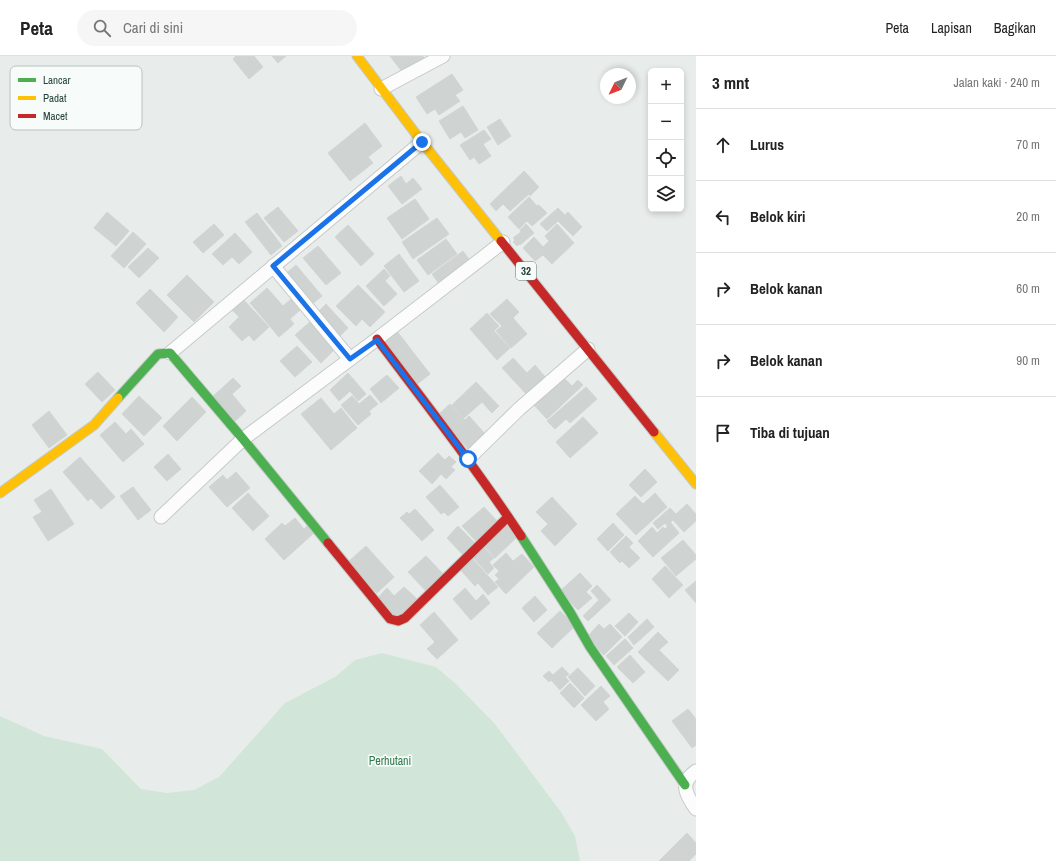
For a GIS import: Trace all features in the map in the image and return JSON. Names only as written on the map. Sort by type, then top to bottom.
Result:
[{"type":"main road","name":"32","points":[[356,56],[422,142],[696,484]]},
{"type":"main road","points":[[377,340],[468,459],[570,612],[590,647],[686,785]]},
{"type":"main road","points":[[0,493],[94,425],[158,354],[170,353],[393,622],[398,622],[404,618],[508,517]]},
{"type":"street","points":[[381,89],[442,56]]},
{"type":"street","points":[[170,353],[422,142]]},
{"type":"street","points":[[161,517],[243,440],[377,340],[503,242]]},
{"type":"street","points":[[273,266],[350,359]]},
{"type":"street","points":[[468,459],[519,409],[588,349]]},
{"type":"street","points":[[696,771],[690,775],[686,785],[687,796],[696,808]]},
{"type":"green space","name":"Perhutani","points":[[382,653],[436,667],[456,684],[495,724],[561,812],[575,836],[580,861],[0,861],[0,716],[44,736],[102,749],[141,789],[167,793],[194,790],[219,777],[285,703],[335,677],[355,660]]},
{"type":"building","points":[[236,56],[254,56],[263,67],[249,79],[233,59]]},
{"type":"building","points":[[272,56],[286,56],[278,63]]},
{"type":"building","points":[[390,56],[423,56],[424,58],[403,73]]},
{"type":"building","points":[[452,74],[463,90],[455,95],[460,101],[439,115],[435,109],[427,114],[416,97]]},
{"type":"building","points":[[463,106],[478,130],[465,138],[461,132],[450,139],[439,121]]},
{"type":"building","points":[[500,119],[511,136],[498,145],[487,127]]},
{"type":"building","points":[[365,123],[382,146],[368,157],[373,163],[350,181],[328,153]]},
{"type":"building","points":[[484,130],[491,139],[483,144],[491,156],[479,164],[474,157],[470,160],[460,145]]},
{"type":"building","points":[[524,171],[539,187],[510,211],[503,204],[496,211],[490,204]]},
{"type":"building","points":[[401,176],[406,184],[413,178],[422,189],[402,204],[388,186]]},
{"type":"building","points":[[529,197],[537,206],[539,205],[547,213],[532,226],[527,221],[519,229],[508,217]]},
{"type":"building","points":[[415,199],[429,219],[402,239],[387,218]]},
{"type":"building","points":[[278,207],[298,231],[284,242],[264,218]]},
{"type":"building","points":[[558,208],[565,215],[568,212],[582,227],[573,236],[558,221],[547,231],[540,224]]},
{"type":"building","points":[[107,212],[129,231],[116,246],[94,228]]},
{"type":"building","points":[[257,213],[282,246],[271,255],[245,222]]},
{"type":"building","points":[[437,218],[449,234],[413,259],[402,242]]},
{"type":"building","points":[[214,224],[224,235],[203,253],[193,242]]},
{"type":"building","points":[[526,224],[534,233],[517,246],[513,242],[515,240],[513,238],[521,232],[520,230]]},
{"type":"building","points":[[557,224],[574,243],[552,264],[543,255],[535,261],[523,248],[534,237],[543,247],[549,241],[545,236]]},
{"type":"building","points":[[348,225],[374,254],[361,266],[335,237]]},
{"type":"building","points":[[133,232],[146,244],[124,268],[111,256]]},
{"type":"building","points":[[235,233],[252,252],[239,264],[232,257],[223,265],[212,254]]},
{"type":"building","points":[[446,239],[457,254],[428,275],[417,260]]},
{"type":"building","points":[[318,246],[341,273],[326,285],[303,258]]},
{"type":"building","points":[[148,248],[159,258],[139,278],[128,267]]},
{"type":"building","points":[[463,251],[473,265],[442,288],[432,274]]},
{"type":"building","points":[[399,254],[419,281],[404,292],[384,266]]},
{"type":"building","points":[[296,265],[322,296],[310,306],[284,275]]},
{"type":"building","points":[[384,269],[390,276],[385,281],[397,294],[384,306],[366,286]]},
{"type":"building","points":[[187,275],[214,302],[194,322],[167,295]]},
{"type":"building","points":[[358,285],[385,312],[370,327],[362,319],[356,326],[336,306]]},
{"type":"building","points":[[267,288],[283,306],[291,299],[300,310],[290,319],[294,324],[279,337],[250,303]]},
{"type":"building","points":[[150,289],[178,317],[164,332],[136,303]]},
{"type":"building","points":[[241,297],[269,327],[254,341],[249,335],[242,341],[229,327],[239,317],[230,308]]},
{"type":"building","points":[[507,299],[519,312],[513,318],[527,334],[511,348],[496,331],[502,326],[490,314]]},
{"type":"building","points":[[326,304],[348,328],[338,338],[316,314]]},
{"type":"building","points":[[487,313],[499,326],[494,331],[510,348],[497,360],[470,329]]},
{"type":"building","points":[[312,320],[337,347],[321,363],[295,335]]},
{"type":"building","points":[[396,330],[430,374],[416,385],[382,341]]},
{"type":"building","points":[[297,346],[312,362],[295,377],[280,361]]},
{"type":"building","points":[[513,358],[527,373],[535,365],[546,378],[528,396],[502,368]]},
{"type":"building","points":[[98,372],[115,390],[102,402],[85,384]]},
{"type":"building","points":[[348,373],[366,394],[358,401],[350,391],[339,401],[330,390]]},
{"type":"building","points":[[387,375],[399,388],[381,403],[370,389]]},
{"type":"building","points":[[562,376],[572,386],[578,380],[583,385],[547,419],[532,403]]},
{"type":"building","points":[[233,378],[241,386],[232,394],[246,411],[232,424],[210,399]]},
{"type":"building","points":[[476,382],[499,406],[492,413],[482,402],[464,418],[452,405]]},
{"type":"building","points":[[586,387],[597,399],[570,423],[566,419],[555,429],[547,421]]},
{"type":"building","points":[[370,395],[378,404],[369,411],[371,414],[358,425],[341,405],[352,396],[359,404]]},
{"type":"building","points":[[139,396],[162,418],[144,436],[122,414]]},
{"type":"building","points":[[192,397],[206,412],[177,441],[163,426]]},
{"type":"building","points":[[321,398],[334,414],[341,408],[357,428],[331,450],[301,414]]},
{"type":"building","points":[[450,404],[465,420],[469,416],[487,436],[470,451],[438,415]]},
{"type":"building","points":[[49,411],[67,435],[49,448],[32,425]]},
{"type":"building","points":[[583,417],[598,433],[570,458],[556,442]]},
{"type":"building","points":[[115,422],[126,434],[131,429],[144,444],[123,462],[100,435]]},
{"type":"building","points":[[438,453],[445,460],[449,456],[456,462],[451,467],[455,470],[446,479],[441,474],[432,484],[419,471]]},
{"type":"building","points":[[168,454],[181,469],[167,481],[154,467]]},
{"type":"building","points":[[80,457],[115,497],[101,509],[91,498],[88,501],[63,472]]},
{"type":"building","points":[[645,469],[657,482],[641,497],[629,485]]},
{"type":"building","points":[[236,472],[250,488],[227,507],[209,487],[223,475],[227,480]]},
{"type":"building","points":[[440,485],[459,507],[448,516],[444,512],[441,514],[426,497]]},
{"type":"building","points":[[133,487],[151,510],[138,520],[120,496]]},
{"type":"building","points":[[51,489],[74,524],[48,541],[33,517],[42,512],[34,500]]},
{"type":"building","points":[[248,493],[269,516],[253,531],[232,508]]},
{"type":"building","points":[[655,493],[667,507],[636,535],[616,514],[635,496],[643,504]]},
{"type":"building","points":[[552,497],[577,524],[555,546],[541,531],[548,524],[536,512]]},
{"type":"building","points":[[687,504],[696,514],[696,521],[684,532],[673,520],[667,526],[665,523],[658,529],[653,523],[670,508],[676,514]]},
{"type":"building","points":[[484,507],[499,523],[477,542],[462,526]]},
{"type":"building","points":[[415,509],[434,530],[422,541],[400,518],[407,512],[409,514]]},
{"type":"building","points":[[295,518],[304,529],[308,525],[315,532],[284,560],[265,539],[282,523],[285,526]]},
{"type":"building","points":[[613,523],[624,535],[608,551],[597,539]]},
{"type":"building","points":[[671,523],[679,533],[653,557],[638,541],[652,527],[657,533],[663,527],[665,529]]},
{"type":"building","points":[[505,524],[517,537],[495,558],[483,544]]},
{"type":"building","points":[[458,526],[475,543],[463,555],[447,538]]},
{"type":"building","points":[[626,536],[633,543],[629,547],[640,558],[629,568],[622,561],[620,563],[610,552]]},
{"type":"building","points":[[683,540],[696,555],[696,559],[676,576],[661,558]]},
{"type":"building","points":[[482,545],[494,558],[489,562],[494,568],[488,574],[471,555]]},
{"type":"building","points":[[366,546],[394,577],[377,593],[348,562]]},
{"type":"building","points":[[506,553],[513,561],[522,554],[534,567],[506,594],[495,582],[499,579],[495,575],[499,571],[493,565]]},
{"type":"building","points":[[426,556],[444,575],[427,592],[408,572]]},
{"type":"building","points":[[470,556],[498,587],[488,595],[478,583],[475,586],[458,567]]},
{"type":"building","points":[[665,566],[683,585],[669,598],[652,579]]},
{"type":"building","points":[[580,573],[592,586],[586,592],[592,598],[578,610],[560,591]]},
{"type":"building","points":[[696,581],[696,603],[685,590]]},
{"type":"building","points":[[597,585],[611,600],[588,621],[583,616],[599,600],[591,591]]},
{"type":"building","points":[[404,587],[417,599],[395,621],[375,601],[387,588],[394,596]]},
{"type":"building","points":[[465,588],[476,601],[483,594],[490,603],[471,620],[453,599]]},
{"type":"building","points":[[535,596],[547,610],[534,622],[522,608]]},
{"type":"building","points":[[560,611],[575,626],[552,648],[537,633]]},
{"type":"building","points":[[434,612],[458,640],[437,659],[427,649],[435,642],[420,625]]},
{"type":"building","points":[[629,613],[638,622],[625,636],[615,626]]},
{"type":"building","points":[[647,619],[654,627],[634,645],[628,637]]},
{"type":"building","points":[[599,624],[604,629],[610,624],[622,637],[604,655],[587,637]]},
{"type":"building","points":[[658,632],[668,642],[659,650],[679,670],[668,681],[638,652]]},
{"type":"building","points":[[625,639],[633,648],[614,665],[606,656]]},
{"type":"building","points":[[630,655],[645,672],[633,683],[617,667]]},
{"type":"building","points":[[562,667],[569,674],[565,677],[569,681],[560,690],[551,680],[549,682],[543,676],[549,671],[553,675]]},
{"type":"building","points":[[578,668],[595,686],[585,696],[568,677]]},
{"type":"building","points":[[570,683],[584,698],[574,708],[560,693]]},
{"type":"building","points":[[601,686],[610,696],[603,702],[609,709],[596,721],[581,705]]},
{"type":"building","points":[[688,709],[696,719],[696,745],[692,748],[672,721]]},
{"type":"building","points":[[687,833],[696,843],[696,854],[689,861],[659,861]]},
{"type":"traffic: fast","points":[[118,398],[158,354],[170,353],[328,543]]},
{"type":"traffic: fast","points":[[521,536],[570,612],[590,647],[685,785]]},
{"type":"traffic: slow","points":[[357,56],[422,142],[501,241]]},
{"type":"traffic: slow","points":[[0,493],[94,425],[118,398]]},
{"type":"traffic: slow","points":[[654,432],[696,484]]},
{"type":"traffic: jam","points":[[501,241],[654,432]]},
{"type":"traffic: jam","points":[[377,339],[469,461],[521,536]]},
{"type":"traffic: jam","points":[[328,543],[390,619],[398,621],[405,618],[508,517]]},
{"type":"route","points":[[422,142],[273,266],[350,359],[377,340],[468,459]]}]
